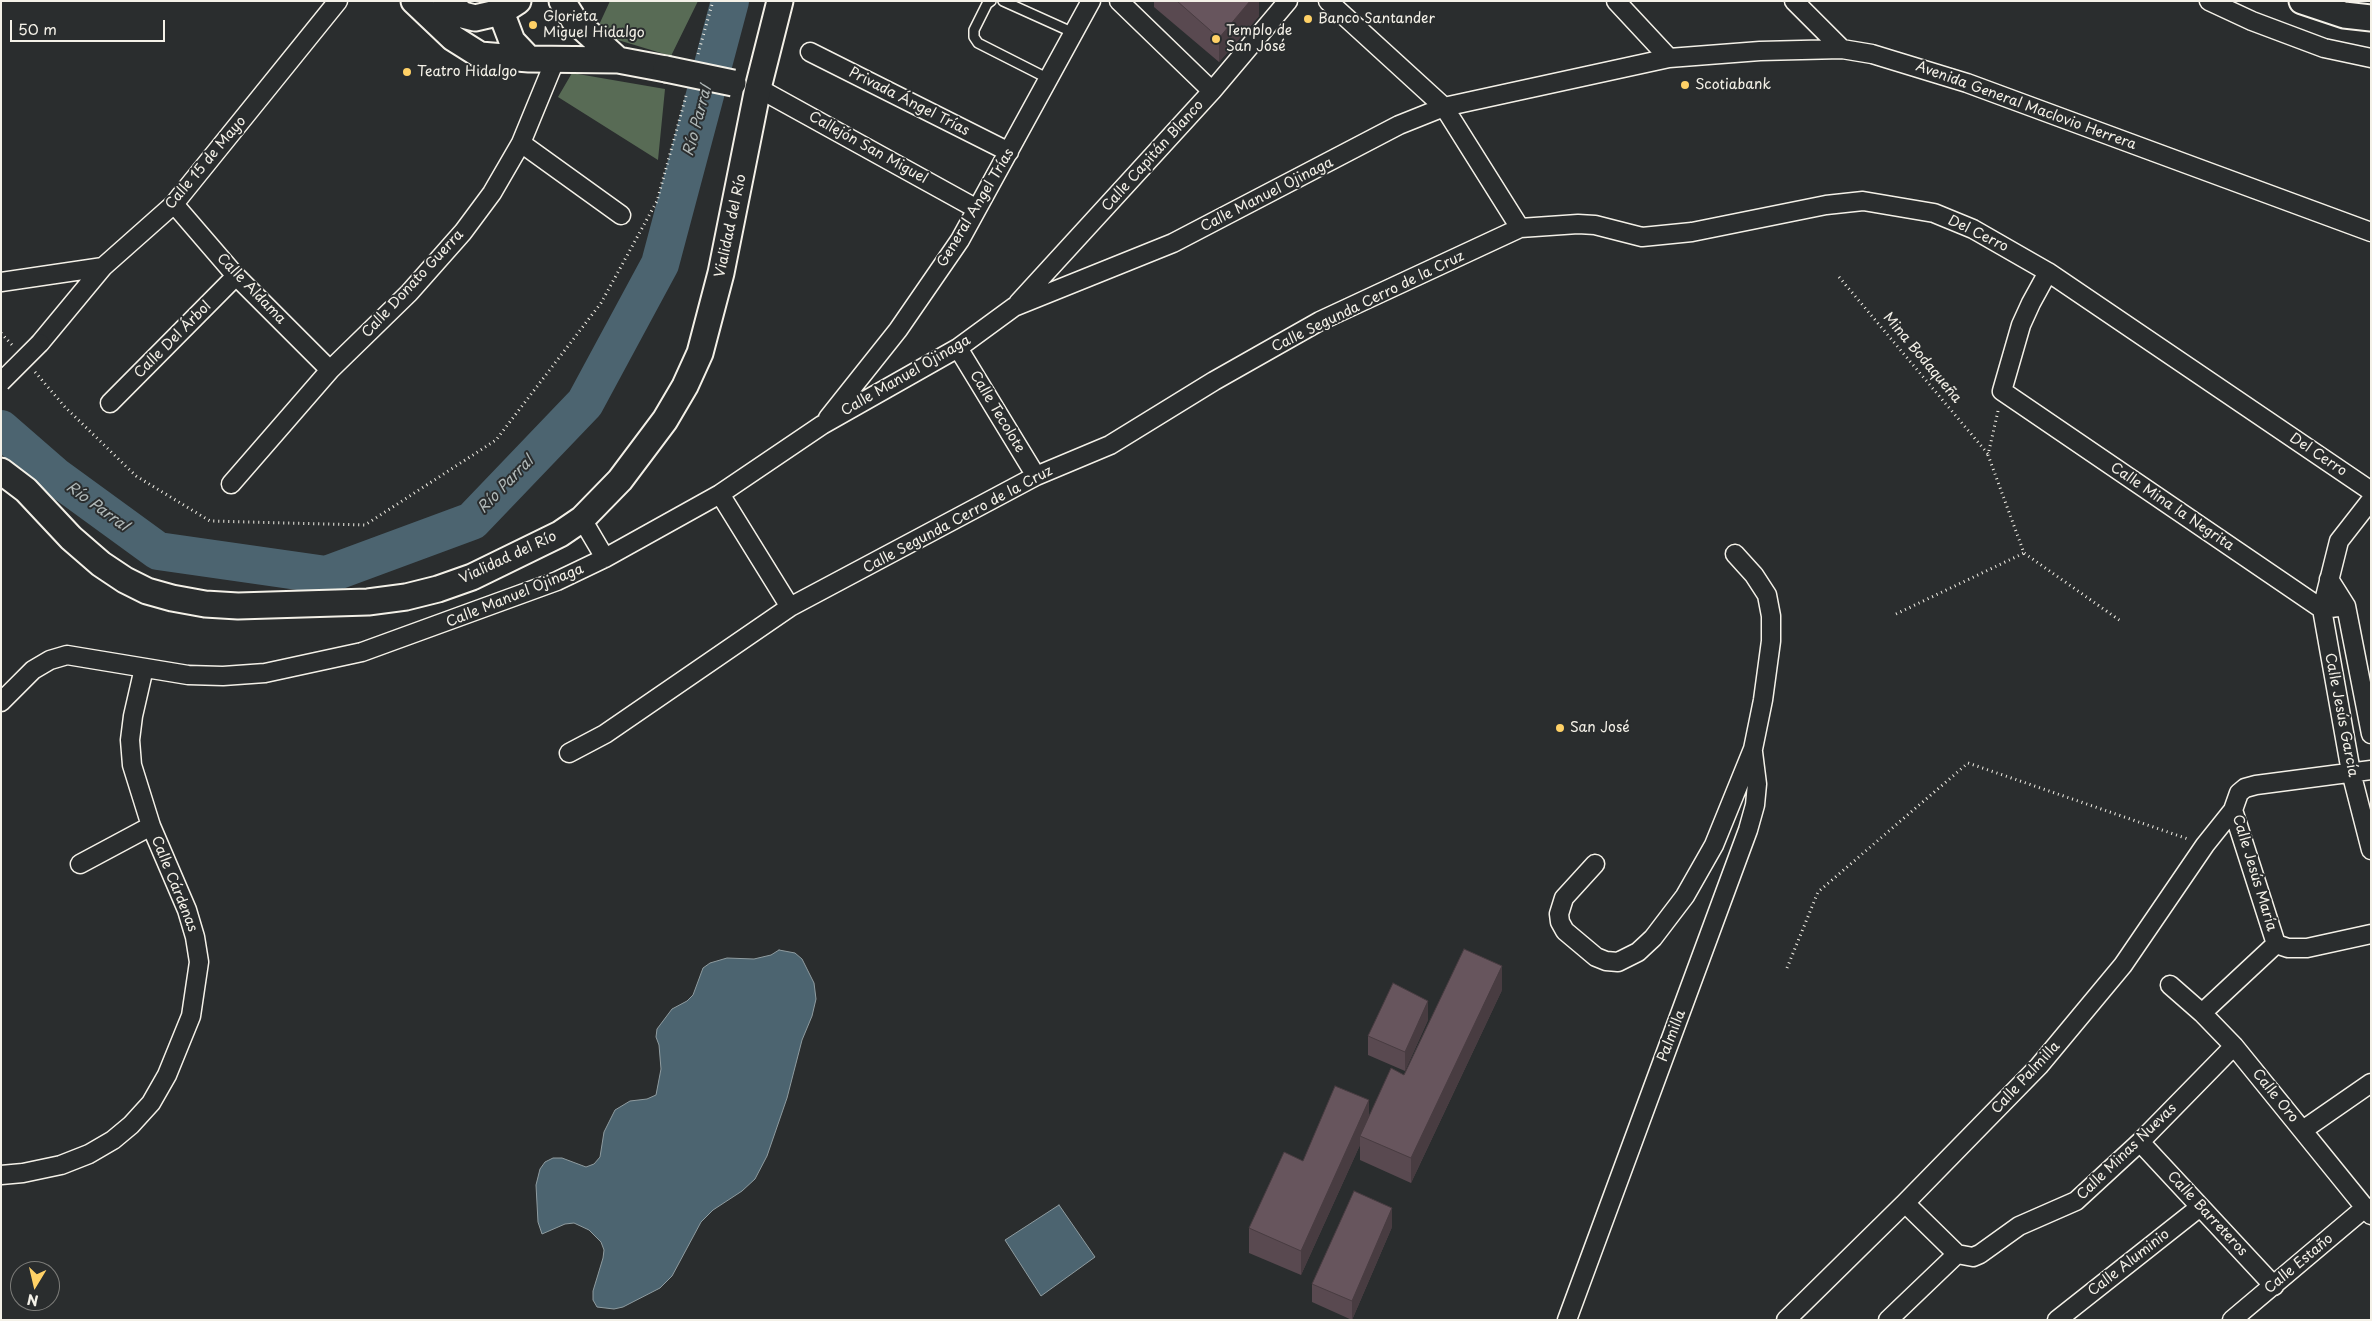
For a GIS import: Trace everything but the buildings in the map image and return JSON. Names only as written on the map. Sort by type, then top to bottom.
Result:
[{"type":"main road","points":[[414,1],[466,48],[480,55],[529,59],[618,60],[758,88]]},
{"type":"main road","points":[[446,1],[463,15],[474,18],[506,5],[512,41],[529,59]]},
{"type":"main road","name":"Vialidad del Río","points":[[1,471],[26,490],[71,538],[101,564],[124,580],[147,591],[205,604],[238,606],[368,602],[406,597],[438,589],[472,577],[539,546],[582,519],[620,480],[665,420],[685,386],[700,353],[721,273],[758,88],[780,1]]},
{"type":"main road","points":[[2302,1],[2344,15],[2371,18]]},
{"type":"main road","points":[[556,58],[572,8]]},
{"type":"main road","points":[[572,8],[618,60]]},
{"type":"main road","name":"Vialidad del Río","points":[[1,452],[20,475],[26,490]]},
{"type":"street","name":"Calle 15 de Mayo","points":[[1,382],[40,342],[103,268],[174,204],[338,1]]},
{"type":"street","name":"General Angel Trías","points":[[822,425],[898,330],[960,240],[1091,1]]},
{"type":"street","points":[[1119,1],[1212,91]]},
{"type":"street","name":"Calle Capitán Blanco","points":[[1014,307],[1212,91],[1288,1]]},
{"type":"street","points":[[1328,1],[1444,107],[1520,228]]},
{"type":"street","points":[[1616,1],[1670,58]]},
{"type":"street","points":[[1794,1],[1842,49]]},
{"type":"street","points":[[2209,1],[2252,21],[2324,48],[2371,58]]},
{"type":"street","name":"Avenida General Maclovio Herrera","points":[[1670,58],[1760,51],[1842,49],[1880,56],[1967,83],[2371,232]]},
{"type":"street","name":"Privada Ángel Trías","points":[[810,52],[1009,152]]},
{"type":"street","name":"Calle Donato Guerra","points":[[231,484],[330,370],[446,254],[492,193],[521,143],[556,58]]},
{"type":"street","name":"Calle Manuel Ojinaga","points":[[1,702],[33,670],[50,660],[67,655],[188,674],[223,676],[265,673],[362,652],[557,582],[605,558],[720,494],[822,425],[958,348],[1014,307],[1173,243],[1399,125],[1444,107],[1670,58]]},
{"type":"street","name":"Callejón San Miguel","points":[[758,88],[977,209]]},
{"type":"street","points":[[521,143],[622,215]]},
{"type":"street","name":"Del Cerro","points":[[1520,228],[1578,224],[1595,225],[1642,237],[1692,232],[1826,205],[1863,201],[1934,213],[1973,229],[2048,272],[2371,491]]},
{"type":"street","name":"Calle Aldama","points":[[174,204],[236,276],[330,370]]},
{"type":"street","name":"Calle Segunda Cerro de la Cruz","points":[[569,753],[605,734],[790,607],[1036,476],[1110,445],[1214,381],[1320,321],[1520,228]]},
{"type":"street","points":[[1,282],[103,268]]},
{"type":"street","points":[[2002,391],[2022,325],[2031,303],[2048,272]]},
{"type":"street","name":"Calle Del Árbol","points":[[110,403],[236,276]]},
{"type":"street","name":"Calle Tecolote","points":[[958,348],[1036,476]]},
{"type":"street","name":"Calle Mina la Negrita","points":[[2002,391],[2322,609]]},
{"type":"street","points":[[720,494],[790,607]]},
{"type":"street","name":"Calle Jesús García","points":[[2371,500],[2340,541],[2328,579],[2322,609],[2351,772],[2371,850]]},
{"type":"street","points":[[582,519],[605,558]]},
{"type":"street","points":[[1595,864],[1564,898],[1558,914],[1565,931],[1596,957],[1606,961],[1618,962],[1638,952],[1653,938],[1700,873],[1727,817],[1753,749],[1763,700],[1771,641],[1771,616],[1767,595],[1735,554]]},
{"type":"street","name":"Calle Jesús García","points":[[2328,579],[2346,606],[2368,699],[2371,734]]},
{"type":"street","points":[[2322,609],[2346,606]]},
{"type":"street","name":"Calle Cárdenas","points":[[1,1175],[24,1173],[61,1164],[89,1154],[113,1140],[131,1125],[151,1103],[167,1075],[191,1016],[200,962],[195,937],[187,910],[151,826],[132,766],[130,740],[144,668]]},
{"type":"street","name":"Palmilla","points":[[1567,1320],[1748,830],[1755,805],[1757,784],[1753,749]]},
{"type":"street","name":"Calle Palmilla","points":[[1786,1320],[1906,1203],[2039,1066],[2123,965],[2205,845],[2235,806],[2245,788],[2371,770]]},
{"type":"street","name":"Calle Jesús María","points":[[2235,806],[2276,944]]},
{"type":"street","points":[[80,864],[151,826]]},
{"type":"street","points":[[2202,1013],[2276,944],[2307,948],[2371,934]]},
{"type":"street","name":"Calle Oro","points":[[2170,985],[2202,1013],[2234,1046],[2368,1211]]},
{"type":"street","name":"Calle Minas Nuevas","points":[[1957,1254],[1973,1257],[1980,1254],[2019,1226],[2076,1202],[2140,1142],[2234,1046]]},
{"type":"street","points":[[2303,1130],[2371,1084]]},
{"type":"street","name":"Calle Barreteros","points":[[2140,1142],[2274,1286]]},
{"type":"street","points":[[1888,1320],[1957,1254],[1906,1203]]},
{"type":"street","name":"Calle Aluminio","points":[[2057,1320],[2200,1207]]},
{"type":"street","name":"Calle Estaño","points":[[2232,1320],[2368,1211]]},
{"type":"lane","points":[[991,1],[987,4],[974,30],[974,37],[978,43],[1049,79]]},
{"type":"lane","points":[[1002,1],[1074,33]]},
{"type":"path","points":[[697,58],[713,1]]},
{"type":"path","points":[[33,370],[65,407],[136,476],[210,521],[365,525],[496,440],[601,304],[657,201],[689,87]]},
{"type":"path","name":"Mina Bodaqueña","points":[[1840,277],[1988,455]]},
{"type":"path","points":[[1,333],[14,348]]},
{"type":"path","points":[[2002,391],[1988,455],[2024,553],[2122,622]]},
{"type":"path","points":[[1896,614],[2024,553]]},
{"type":"path","points":[[1787,968],[1818,892],[1968,763],[2205,845]]},
{"type":"green space","points":[[610,1],[698,1],[671,56],[608,37],[598,27]]},
{"type":"green space","points":[[572,73],[665,89],[658,160],[558,97]]},
{"type":"water","points":[[779,950],[795,953],[802,959],[814,983],[816,999],[812,1016],[802,1040],[787,1098],[767,1156],[755,1179],[742,1191],[713,1210],[701,1222],[672,1276],[660,1288],[623,1307],[614,1309],[597,1307],[593,1300],[593,1291],[603,1258],[604,1250],[601,1242],[589,1230],[574,1223],[565,1224],[542,1234],[538,1222],[536,1185],[540,1169],[545,1162],[553,1158],[562,1158],[586,1167],[594,1164],[600,1157],[604,1132],[615,1110],[630,1101],[647,1099],[656,1095],[661,1069],[659,1045],[656,1037],[657,1029],[672,1009],[687,1001],[693,995],[703,968],[710,963],[727,958],[754,959],[771,955]]},
{"type":"water","points":[[1059,1205],[1095,1257],[1041,1296],[1005,1240]]},
{"type":"waterway","name":"Río Parral","points":[[1,429],[55,476],[158,551],[326,575],[472,521],[585,403],[660,264],[730,1]]},
{"type":"place","name":"Banco Santander","points":[[1308,19]]},
{"type":"place","name":"Glorieta Miguel Hidalgo","points":[[533,25]]},
{"type":"place","name":"Templo de San José","points":[[1216,39]]},
{"type":"place","name":"Teatro Hidalgo","points":[[407,72]]},
{"type":"place","name":"Scotiabank","points":[[1685,85]]},
{"type":"place","name":"San José","points":[[1560,728]]}]
